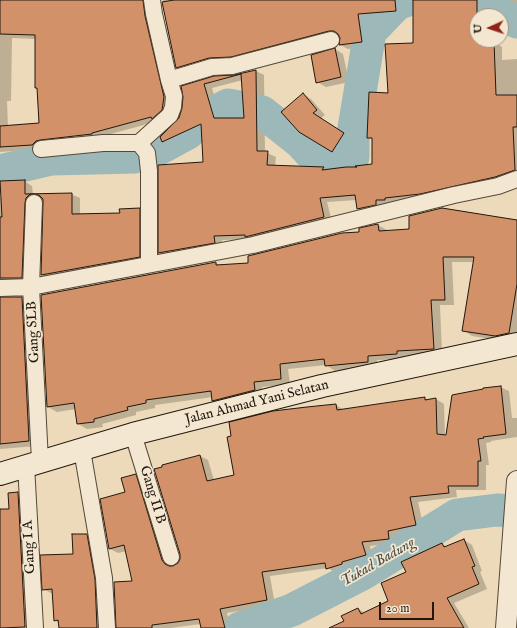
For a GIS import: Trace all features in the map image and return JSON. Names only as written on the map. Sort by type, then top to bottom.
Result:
[{"type":"main road","name":"Jalan Ahmad Yani Selatan","points":[[0,474],[133,434],[322,386],[516,347]]},
{"type":"street","points":[[41,149],[103,143],[139,143],[170,115],[173,107],[174,96],[168,80],[152,0]]},
{"type":"street","points":[[168,80],[212,67],[232,66],[331,40]]},
{"type":"street","points":[[139,143],[147,153],[150,264]]},
{"type":"street","points":[[0,288],[31,287],[253,245],[498,186],[517,179]]},
{"type":"street","name":"Gang SLB","points":[[33,463],[31,287],[34,203]]},
{"type":"street","name":"Gang II B","points":[[133,434],[171,557]]},
{"type":"street","points":[[82,450],[104,578],[107,628]]},
{"type":"street","name":"Gang I A","points":[[33,463],[35,628]]},
{"type":"street","points":[[510,619],[517,481]]},
{"type":"building","points":[[0,0],[143,0],[145,16],[164,97],[162,110],[152,119],[151,117],[92,134],[40,140],[36,141],[32,145],[0,147],[0,126],[39,123],[37,88],[35,88],[35,35],[0,34]]},
{"type":"building","points":[[174,0],[395,0],[396,11],[358,14],[362,42],[339,45],[340,38],[338,34],[334,31],[329,31],[231,57],[209,58],[176,68],[162,2]]},
{"type":"building","points":[[413,0],[477,0],[477,8],[469,8],[469,48],[494,48],[496,95],[517,95],[517,127],[513,127],[515,170],[495,177],[420,194],[385,198],[385,200],[376,200],[376,205],[357,209],[355,195],[320,198],[324,217],[245,237],[245,235],[214,236],[215,243],[158,253],[158,165],[203,162],[201,124],[162,142],[160,137],[179,118],[183,97],[181,86],[214,76],[234,75],[256,70],[257,151],[268,151],[267,165],[324,167],[322,170],[372,164],[372,138],[367,138],[369,92],[388,93],[385,44],[413,43]],"holes":[[[241,74],[244,118],[214,118],[204,84]]]},
{"type":"building","points":[[335,48],[341,77],[316,83],[311,55]]},
{"type":"building","points":[[303,93],[317,110],[313,113],[344,133],[332,152],[299,132],[281,112]]},
{"type":"building","points":[[25,180],[25,194],[72,193],[72,214],[120,213],[119,209],[140,208],[140,257],[41,275],[43,199],[39,195],[30,194],[26,198],[25,203],[22,278],[0,278],[0,217],[2,217],[0,181]]},
{"type":"building","points":[[442,208],[517,220],[517,284],[509,333],[495,336],[462,331],[474,257],[443,257],[445,300],[431,300],[434,349],[397,351],[397,354],[368,356],[368,362],[325,366],[324,359],[280,364],[281,379],[254,382],[255,390],[212,401],[211,391],[146,400],[146,403],[127,407],[128,410],[94,419],[94,422],[77,424],[74,403],[47,407],[41,295],[216,262],[216,265],[248,263],[248,256],[342,233],[359,232],[359,228],[378,224],[379,231],[409,229],[409,216]]},
{"type":"building","points":[[0,297],[22,297],[29,441],[0,444]]},
{"type":"building","points":[[501,386],[506,434],[478,439],[481,461],[478,461],[478,486],[448,486],[449,493],[410,497],[416,525],[388,531],[389,539],[362,542],[366,555],[342,562],[342,564],[326,569],[325,563],[262,572],[267,600],[220,609],[225,628],[201,628],[199,619],[152,625],[152,628],[116,628],[114,582],[132,581],[124,545],[109,549],[100,499],[125,492],[121,478],[136,474],[162,560],[165,564],[173,566],[178,563],[180,554],[154,469],[162,467],[162,465],[200,455],[207,481],[234,475],[227,437],[231,436],[229,422],[273,411],[336,404],[337,410],[425,397],[425,400],[436,398],[437,434],[446,435],[452,395],[483,388]]},
{"type":"building","points":[[18,492],[25,627],[0,628],[0,509],[9,509],[8,493]]},
{"type":"building","points":[[72,534],[87,534],[95,579],[97,628],[59,628],[58,620],[54,621],[52,589],[42,590],[40,555],[73,554]]},
{"type":"building","points":[[464,539],[475,566],[472,567],[479,584],[447,598],[464,628],[329,628],[344,621],[341,616],[358,608],[361,614],[388,601],[381,583],[406,572],[401,562],[442,543],[444,547]]},
{"type":"waterway","points":[[153,152],[188,133],[206,117],[228,105],[262,112],[300,142],[310,153],[333,164],[353,157],[353,134],[370,32],[397,4],[408,0]]},
{"type":"waterway","points":[[460,0],[485,6],[517,22]]},
{"type":"waterway","points":[[0,171],[51,159],[135,157]]},
{"type":"waterway","name":"Tukad Badung","points":[[240,628],[292,610],[364,573],[457,515],[497,510],[517,511]]}]
